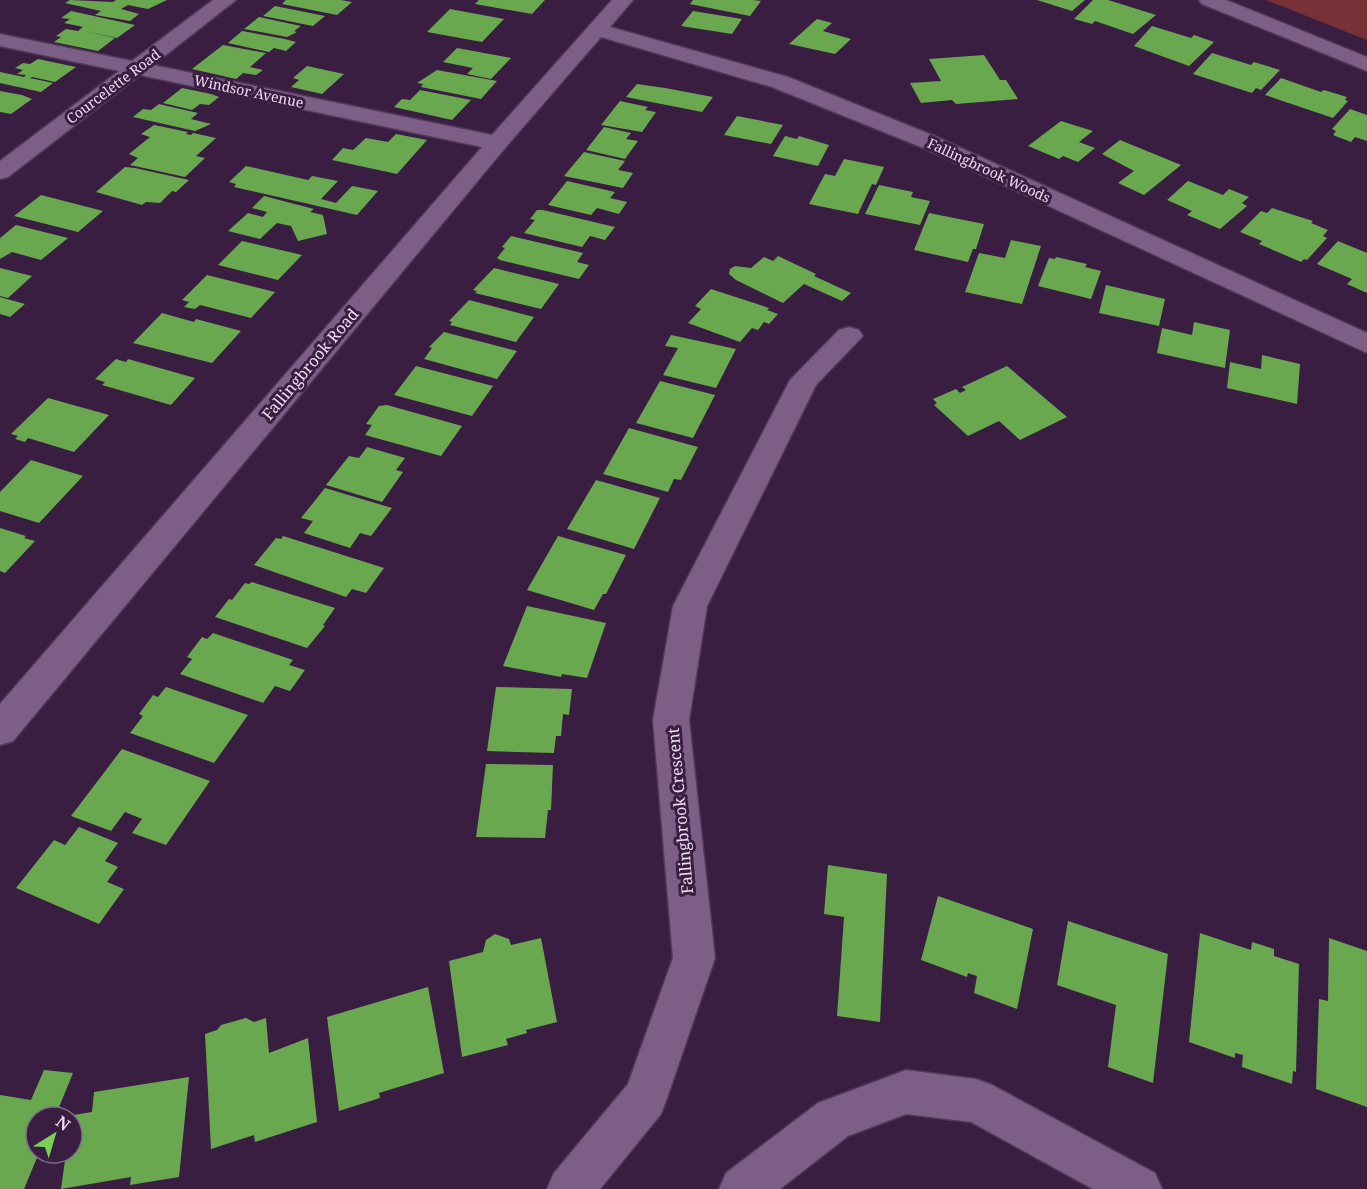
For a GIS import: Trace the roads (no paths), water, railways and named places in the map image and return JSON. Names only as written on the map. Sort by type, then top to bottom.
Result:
[{"type":"street","name":"Courcelette Road","points":[[0,172],[226,0]]},
{"type":"street","name":"Fallingbrook Road","points":[[0,730],[497,143],[623,0]]},
{"type":"street","points":[[1209,0],[1367,65]]},
{"type":"street","name":"Fallingbrook Woods","points":[[598,30],[780,82],[929,142],[1367,344]]},
{"type":"street","name":"Windsor Avenue","points":[[0,40],[497,143]]},
{"type":"street","name":"Fallingbrook Crescent","points":[[570,1189],[645,1098],[694,958],[671,720],[690,606],[804,380],[849,336]]},
{"type":"street","points":[[742,1189],[834,1119],[906,1092],[976,1101],[1139,1189]]}]
